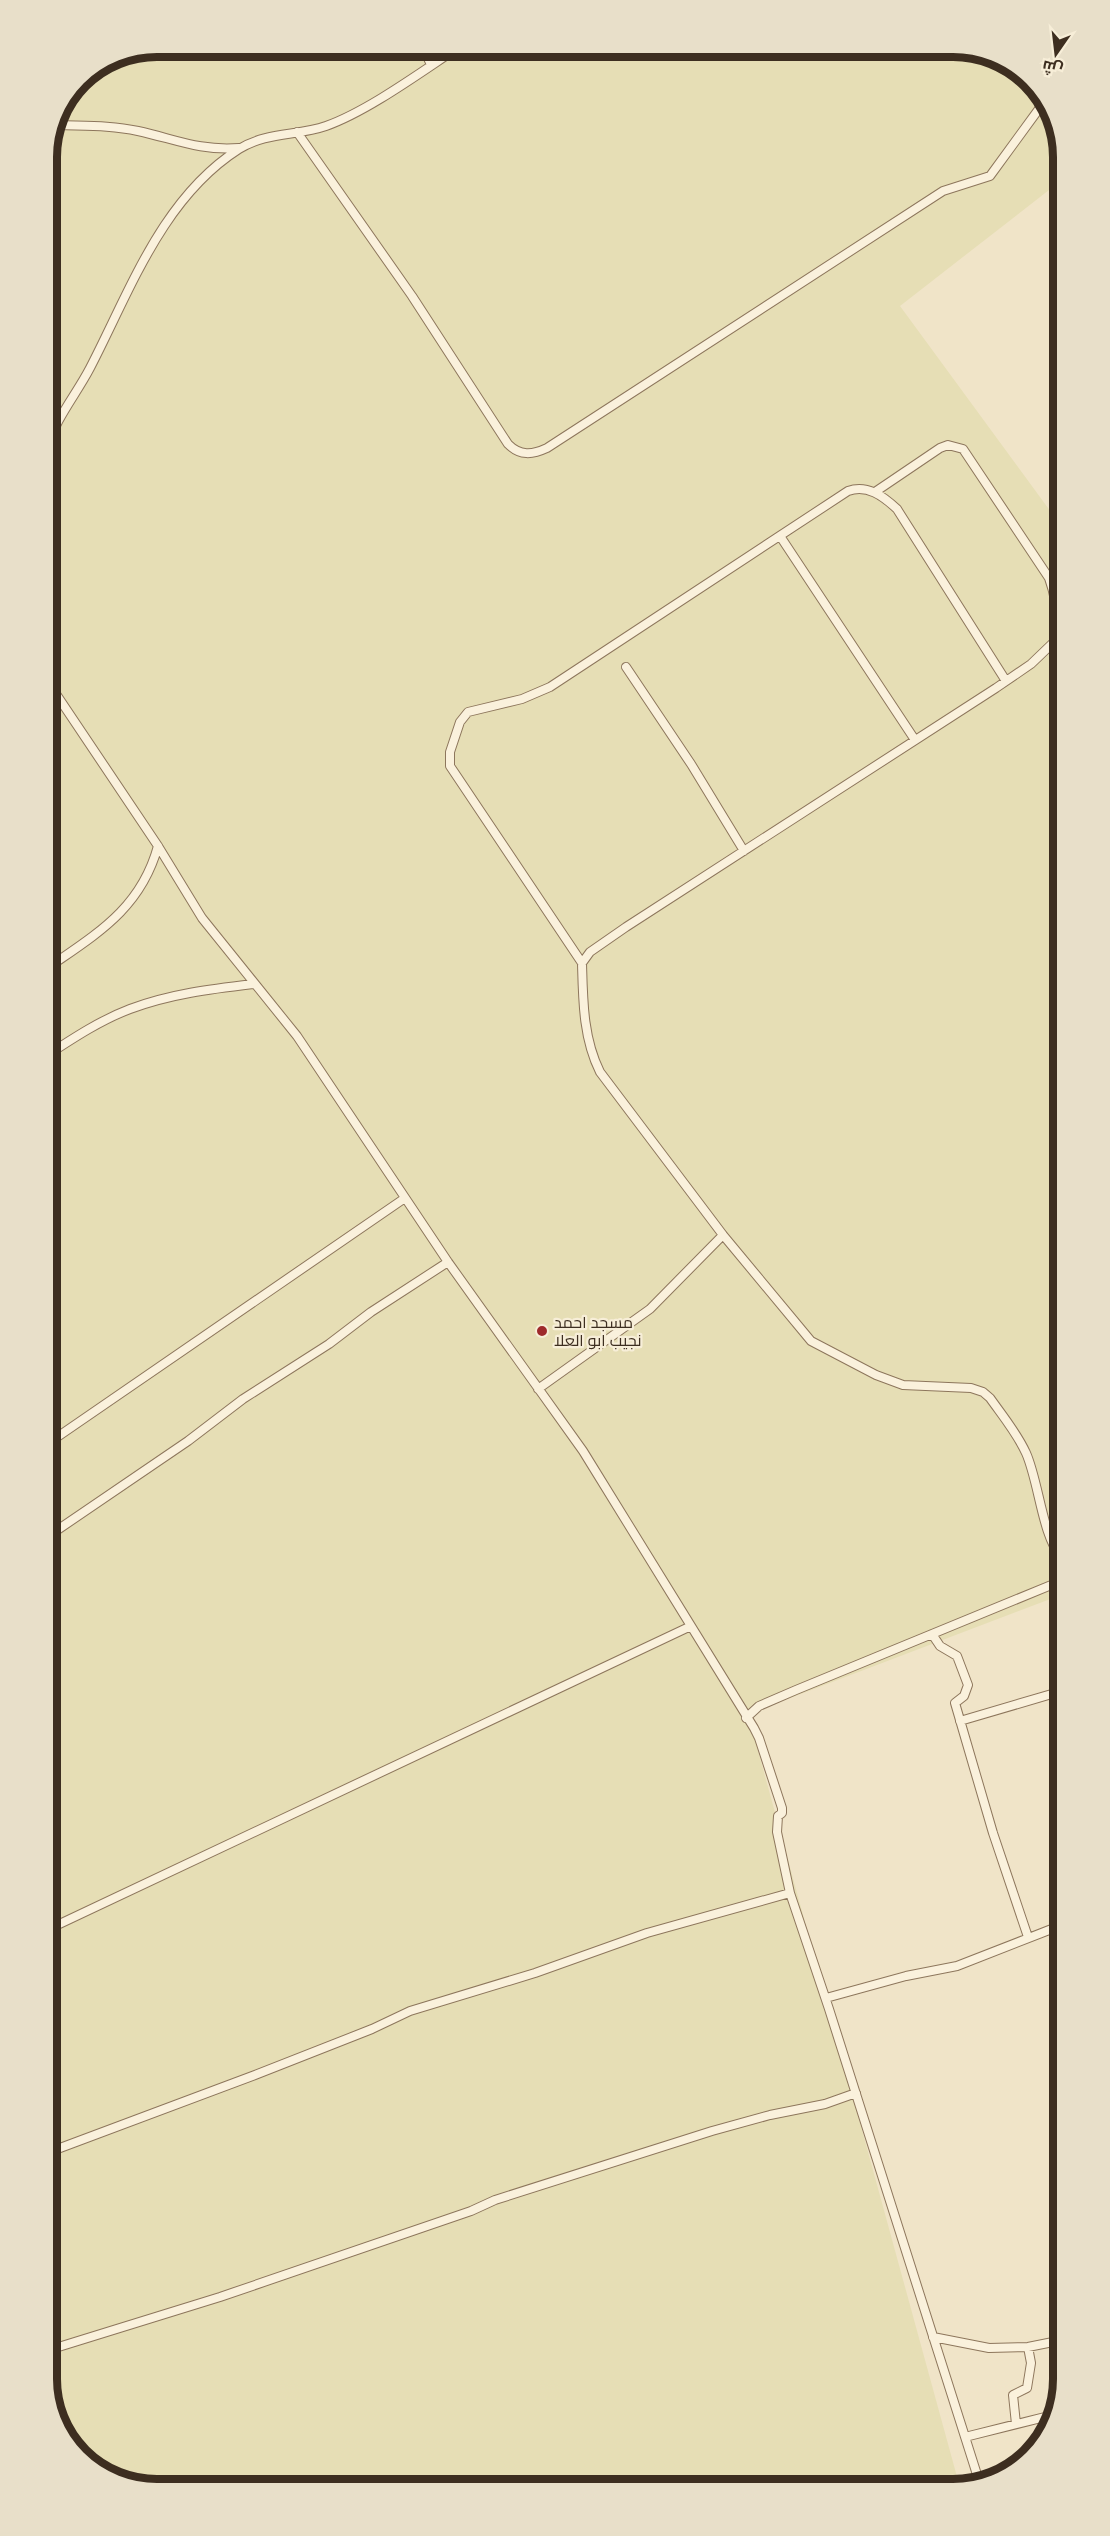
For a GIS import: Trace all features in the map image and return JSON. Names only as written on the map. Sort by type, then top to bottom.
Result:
[{"type":"street","points":[[427,57],[431,65]]},
{"type":"street","points":[[62,125],[115,128],[215,150],[240,148],[274,135],[327,126],[350,116],[443,57]]},
{"type":"street","points":[[297,132],[412,296],[508,444],[524,454],[547,448],[942,191],[990,176],[1040,108]]},
{"type":"street","points":[[57,426],[89,369],[142,262],[201,179],[240,148]]},
{"type":"street","points":[[875,492],[940,448],[956,446],[969,456],[1049,578],[1053,589]]},
{"type":"street","points":[[1006,681],[897,509],[875,492],[861,488],[848,491],[550,687],[522,699],[468,712],[460,722],[450,752],[450,766],[582,963],[586,1034],[591,1055],[600,1072],[723,1235],[805,1334],[826,1351],[903,1385],[971,1388],[983,1392],[990,1398],[1026,1453],[1053,1545]]},
{"type":"street","points":[[780,536],[915,740]]},
{"type":"street","points":[[582,963],[590,952],[626,927],[1006,681],[1038,658],[1053,643]]},
{"type":"street","points":[[626,667],[691,764],[744,851]]},
{"type":"street","points":[[57,695],[158,846],[202,918],[253,984],[297,1035],[448,1262],[584,1450],[759,1738],[782,1808],[782,1813],[778,1816],[777,1832],[790,1893],[826,1998],[978,2476]]},
{"type":"street","points":[[57,961],[118,916],[145,881],[158,846]]},
{"type":"street","points":[[57,1049],[98,1023],[129,1009],[190,992],[253,984]]},
{"type":"street","points":[[57,1437],[405,1198]]},
{"type":"street","points":[[538,1389],[650,1309],[723,1235]]},
{"type":"street","points":[[57,1530],[161,1460],[243,1399],[329,1344],[371,1312],[448,1262]]},
{"type":"street","points":[[746,1718],[759,1706],[768,1702],[1053,1584]]},
{"type":"street","points":[[57,1925],[691,1626]]},
{"type":"street","points":[[932,1634],[940,1646],[957,1656],[968,1685],[964,1696],[955,1703],[993,1833],[1028,1937]]},
{"type":"street","points":[[960,1721],[1053,1694]]},
{"type":"street","points":[[57,2149],[255,2075],[372,2029],[410,2011],[535,1973],[647,1933],[790,1893]]},
{"type":"street","points":[[826,1998],[906,1976],[957,1966],[1053,1928]]},
{"type":"street","points":[[57,2347],[220,2297],[447,2219],[495,2200],[644,2152],[748,2121],[825,2104],[856,2093]]},
{"type":"street","points":[[933,2337],[989,2348],[1028,2347],[1053,2342]]},
{"type":"street","points":[[1016,2424],[1012,2395],[1027,2388],[1031,2363],[1028,2347]]},
{"type":"street","points":[[965,2437],[1046,2417]]},
{"type":"shaded area","points":[[157,57],[960,57],[973,59],[1003,70],[1024,86],[1043,113],[1052,144],[1053,187],[900,306],[1053,515],[1053,1598],[748,1714],[958,2479],[150,2479],[113,2469],[86,2450],[74,2435],[62,2411],[57,2379],[57,150],[60,131],[67,113],[91,82],[107,70],[125,62]]},
{"type":"place","name":"مسجد احمد نجيب ابو العلا","points":[[542,1331]]}]
